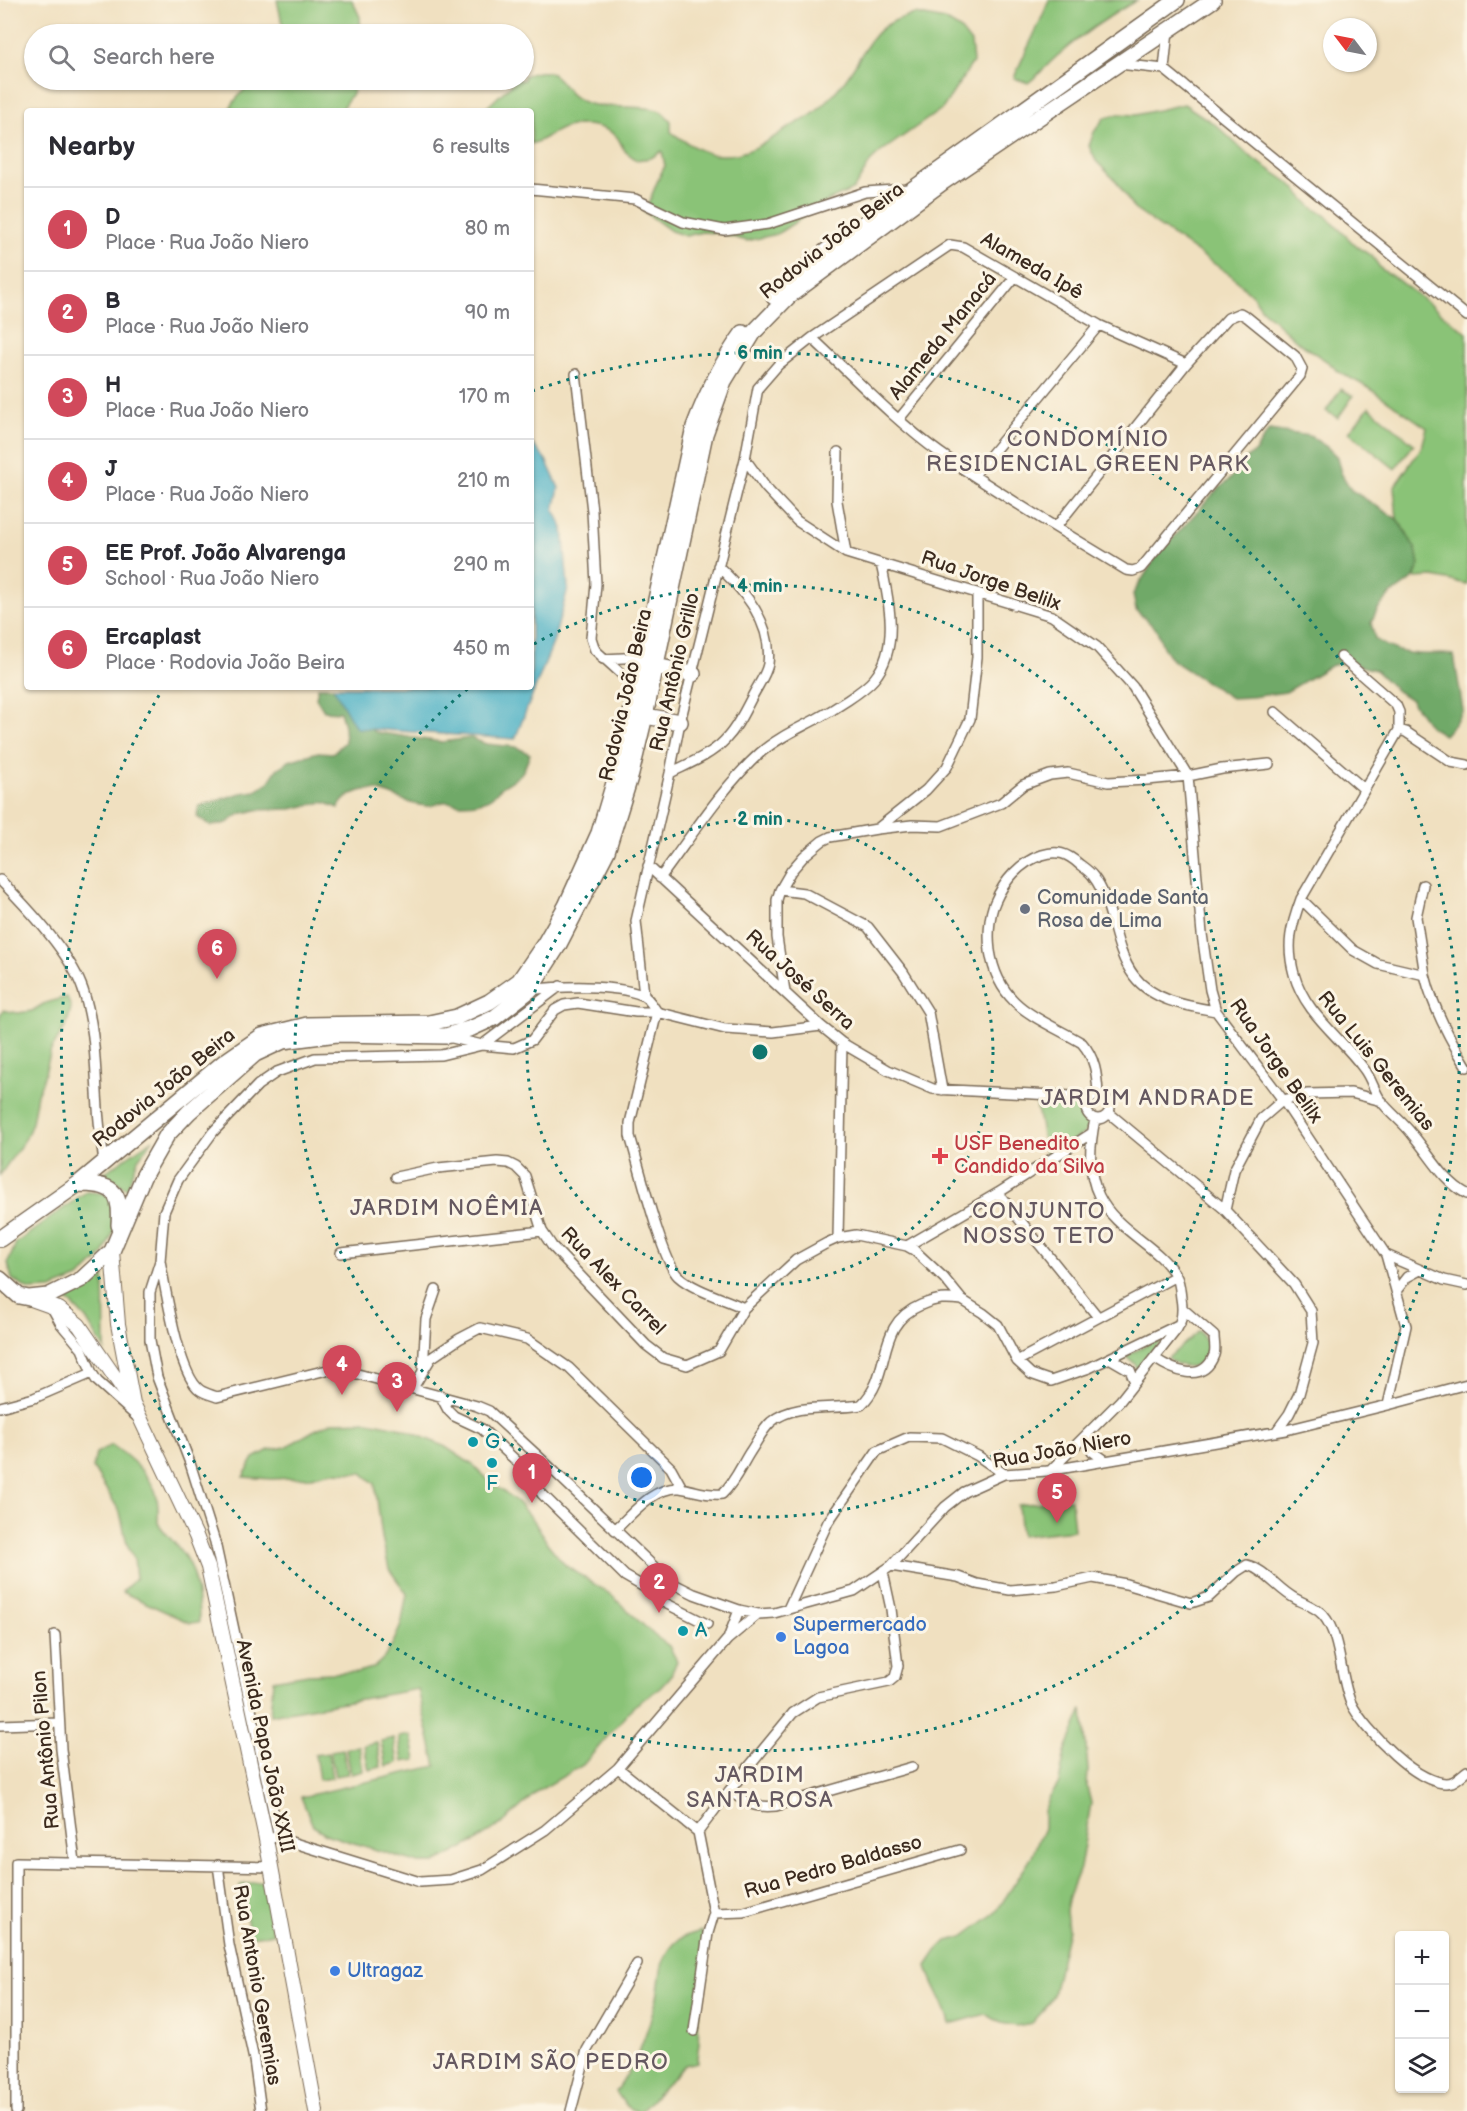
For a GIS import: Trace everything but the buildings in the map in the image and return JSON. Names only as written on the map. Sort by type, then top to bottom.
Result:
[{"type":"main road","name":"Rodovia João Beira","points":[[2,1240],[78,1184],[223,1062],[261,1036],[307,1025],[429,1023],[458,1017],[489,1002],[519,981],[545,943],[566,906],[599,833],[620,763],[694,427],[708,389],[725,357],[766,305],[826,251],[1177,0]]},
{"type":"main road","name":"Rodovia João Beira","points":[[0,1296],[48,1296],[82,1279],[112,1251],[143,1177],[167,1135],[189,1112],[255,1054],[283,1041],[338,1034],[446,1036],[494,1018],[530,990],[558,946],[607,851],[631,774],[645,716],[705,434],[724,381],[754,332],[789,296],[943,182],[1116,63],[1213,0]]},
{"type":"main road","points":[[656,666],[693,674]]},
{"type":"main road","points":[[645,716],[680,722]]},
{"type":"main road","points":[[78,1184],[100,1184],[109,1188],[117,1197],[120,1211],[119,1234]]},
{"type":"main road","name":"Avenida Papa João XXIII","points":[[112,1251],[118,1324],[133,1403]]},
{"type":"main road","points":[[0,1279],[24,1297]]},
{"type":"main road","name":"Avenida Papa João XXIII","points":[[24,1297],[50,1304],[80,1324],[133,1403],[196,1536],[208,1567],[272,1836],[270,1867],[316,2111]]},
{"type":"street","points":[[1164,69],[1168,30]]},
{"type":"street","points":[[1116,63],[1164,69],[1467,316]]},
{"type":"street","points":[[534,189],[635,199],[683,222],[724,230],[768,224],[865,192],[913,188]]},
{"type":"street","name":"Alameda Ipê","points":[[778,365],[812,338],[950,245],[963,247],[1099,325],[1186,364]]},
{"type":"street","name":"Alameda Manacá","points":[[899,419],[1015,277]]},
{"type":"street","points":[[812,338],[939,453],[1056,527],[1126,570],[1133,571],[1142,568],[1300,376],[1302,369],[1295,356],[1240,314],[1228,318],[1186,364],[1056,527]]},
{"type":"street","points":[[974,475],[1099,325]]},
{"type":"street","name":"Rua Antônio Grillo","points":[[644,995],[636,921],[680,722],[745,459],[758,388],[778,365]]},
{"type":"street","points":[[576,374],[592,511],[596,584],[591,638],[595,650],[603,659],[637,688]]},
{"type":"street","points":[[838,452],[837,501],[846,553]]},
{"type":"street","name":"Rua Jorge Belilx","points":[[745,459],[766,488],[797,521],[846,553],[1052,616],[1097,647],[1134,687],[1188,777],[1202,934],[1210,990],[1216,1011],[1283,1100],[1386,1255],[1406,1326],[1388,1405]]},
{"type":"street","points":[[660,878],[744,768],[771,743],[831,711],[874,679],[886,659],[890,631],[888,594],[881,564]]},
{"type":"street","points":[[670,773],[724,741],[741,719],[768,666],[767,641],[761,620],[743,590],[718,566]]},
{"type":"street","points":[[877,829],[926,790],[947,767],[970,719],[977,657],[977,593]]},
{"type":"street","points":[[603,659],[643,657]]},
{"type":"street","points":[[1341,657],[1396,705],[1399,712],[1399,730],[1406,732],[1451,762],[1467,765]]},
{"type":"street","points":[[1275,712],[1364,789]]},
{"type":"street","name":"Rua Luis Geremias","points":[[1399,730],[1301,899],[1290,929],[1293,974],[1305,1002],[1359,1063],[1382,1101],[1412,1133],[1453,1186],[1467,1194]]},
{"type":"street","points":[[785,992],[777,937],[777,900],[791,872],[804,856],[830,837],[912,825],[941,826],[1000,803],[1023,785],[1050,775],[1068,773],[1108,782],[1188,777],[1269,764]]},
{"type":"street","points":[[1095,1096],[1095,1062],[1082,1043],[1019,1006],[1001,988],[993,965],[988,938],[994,903],[1008,879],[1030,859],[1048,853],[1063,853],[1072,858],[1093,876],[1106,903],[1123,958],[1135,978],[1151,992],[1183,1005],[1216,1011]]},
{"type":"street","name":"Rua José Serra","points":[[648,867],[821,1026],[842,1043],[888,1070],[933,1089],[1095,1096]]},
{"type":"street","points":[[0,880],[45,928],[66,958],[82,987],[95,1044],[104,1163]]},
{"type":"street","points":[[1423,885],[1416,917],[1425,975],[1435,1006],[1451,1042],[1467,1067]]},
{"type":"street","points":[[780,890],[804,893],[868,927],[903,972],[928,1012],[942,1090]]},
{"type":"street","points":[[1301,899],[1353,950],[1378,964],[1425,975]]},
{"type":"street","points":[[560,987],[482,1045],[441,1055],[315,1058],[277,1072],[258,1085],[213,1132],[178,1180],[164,1212],[160,1261],[150,1292],[150,1340],[157,1377],[190,1463],[215,1542],[272,1836],[420,1882],[451,1880],[482,1870],[545,1830],[618,1768],[728,1640],[758,1614]]},
{"type":"street","points":[[530,990],[560,987],[620,990],[644,995],[657,1012]]},
{"type":"street","points":[[446,1036],[482,1045],[514,1048],[532,1040],[555,1010],[564,1005],[578,1003],[636,1012],[657,1012],[724,1029],[773,1032],[821,1026]]},
{"type":"street","points":[[657,1012],[630,1123],[630,1136],[657,1227],[675,1274],[690,1284],[744,1308]]},
{"type":"street","points":[[838,1238],[842,1043]]},
{"type":"street","points":[[1225,1210],[1234,1170],[1261,1119],[1283,1100],[1307,1094],[1351,1093],[1382,1101]]},
{"type":"street","points":[[1095,1096],[1109,1101],[1108,1113],[1103,1118],[1095,1119]]},
{"type":"street","points":[[1095,1096],[1086,1103],[1087,1111],[1095,1119]]},
{"type":"street","points":[[1108,1113],[1225,1210],[1294,1284],[1311,1311],[1313,1343],[1299,1394],[1289,1414],[1275,1432]]},
{"type":"street","points":[[1051,1470],[1135,1383],[1180,1324],[1183,1309],[1176,1276],[1164,1260],[1114,1218],[1099,1196],[1091,1169],[1092,1133],[1095,1119]]},
{"type":"street","points":[[907,1246],[998,1193],[1092,1133]]},
{"type":"street","points":[[341,1253],[542,1231],[525,1176],[508,1163],[438,1168],[396,1177]]},
{"type":"street","points":[[998,1193],[1098,1317]]},
{"type":"street","name":"Rua Alex Carrel","points":[[542,1231],[552,1246],[646,1345],[663,1358],[687,1365],[719,1352],[744,1308],[796,1260],[838,1238],[856,1235],[907,1246],[914,1250],[944,1278],[962,1300],[983,1312],[998,1325],[1017,1360],[1031,1374],[1051,1381],[1111,1359],[1180,1324]]},
{"type":"street","points":[[1386,1255],[1444,1280],[1467,1285]]},
{"type":"street","name":"Rua João Niero","points":[[160,1261],[187,1374],[200,1390],[217,1396],[327,1370],[354,1373],[440,1395],[489,1411],[670,1581],[694,1594],[739,1610],[758,1614],[774,1613],[854,1591],[887,1569],[945,1507],[964,1492],[1004,1474],[1051,1470],[1275,1432],[1467,1384]]},
{"type":"street","points":[[1396,1291],[1407,1277],[1420,1270]]},
{"type":"street","points":[[1017,1360],[1176,1276]]},
{"type":"street","points":[[423,1372],[426,1319],[436,1290]]},
{"type":"street","points":[[615,1530],[653,1496],[668,1488],[682,1488],[713,1495],[722,1494],[737,1475],[765,1428],[772,1421],[801,1410],[861,1405],[875,1387],[885,1349],[894,1327],[908,1310],[942,1297],[962,1300]]},
{"type":"street","points":[[50,1304],[61,1324],[82,1349],[98,1381],[140,1418]]},
{"type":"street","points":[[1154,1359],[1182,1372],[1197,1373],[1215,1354],[1214,1336],[1183,1309]]},
{"type":"street","points":[[413,1388],[431,1358],[459,1338],[480,1328],[527,1339],[569,1368],[670,1468],[682,1488]]},
{"type":"street","points":[[1111,1359],[1130,1370],[1135,1383]]},
{"type":"street","points":[[0,1407],[34,1398],[92,1373]]},
{"type":"street","points":[[440,1395],[454,1416],[482,1430],[517,1461],[534,1480],[542,1494],[624,1576],[651,1591],[664,1603],[707,1624]]},
{"type":"street","points":[[1087,1435],[1092,1451],[1107,1461]]},
{"type":"street","points":[[788,1609],[828,1521],[877,1451],[909,1437],[942,1438],[978,1456],[1004,1474]]},
{"type":"street","points":[[698,1832],[793,1713],[818,1697],[889,1682],[895,1677],[898,1666],[887,1569],[958,1577],[977,1584],[1010,1590],[1056,1586],[1093,1578],[1126,1584],[1191,1603],[1209,1597],[1247,1565],[1256,1567],[1294,1599],[1314,1607],[1323,1615],[1330,1626],[1351,1703],[1372,1732],[1404,1763],[1420,1775],[1440,1782],[1453,1782],[1467,1771]]},
{"type":"street","points":[[728,1640],[739,1610]]},
{"type":"street","name":"Rua Antônio Pilon","points":[[55,1635],[59,1722],[75,1862]]},
{"type":"street","points":[[0,1725],[59,1722]]},
{"type":"street","points":[[729,1791],[760,1808],[776,1806],[912,1767]]},
{"type":"street","points":[[618,1768],[698,1832],[714,1912],[708,1933],[694,2031]]},
{"type":"street","name":"Rua Pedro Baldasso","points":[[714,1912],[744,1912],[960,1850]]},
{"type":"street","points":[[16,2111],[16,1862],[270,1867]]},
{"type":"street","name":"Rua Antonio Geremias","points":[[218,1865],[229,1945],[255,2060],[261,2111]]},
{"type":"street","points":[[571,2111],[587,2050],[637,1964]]},
{"type":"green space","points":[[277,0],[352,0],[360,17],[360,24],[282,24]]},
{"type":"green space","points":[[1049,0],[1137,0],[1075,41],[1028,83],[1014,78]]},
{"type":"green space","points":[[915,14],[945,20],[960,29],[971,43],[973,62],[943,108],[871,161],[854,189],[828,201],[777,234],[747,241],[718,233],[702,232],[686,236],[671,231],[644,211],[665,166],[662,151],[651,158],[636,160],[625,151],[615,135],[603,128],[589,125],[567,127],[534,143],[534,108],[486,108],[505,90],[534,90],[534,73],[547,72],[554,75],[576,98],[586,103],[654,109],[671,121],[671,132],[696,148],[717,155],[733,154],[751,150],[767,142],[814,113],[845,80],[872,38],[888,24]]},
{"type":"green space","points":[[244,90],[353,90],[342,108],[230,108]]},
{"type":"green space","points":[[1184,104],[1216,125],[1248,155],[1291,184],[1311,206],[1326,216],[1357,247],[1372,256],[1381,269],[1467,333],[1467,584],[1433,577],[1414,578],[1419,565],[1407,533],[1397,519],[1394,487],[1422,447],[1427,428],[1369,388],[1339,372],[1299,343],[1262,309],[1253,296],[1232,276],[1134,209],[1117,182],[1096,161],[1089,146],[1094,132],[1104,118],[1119,114],[1136,115]]},
{"type":"green space","points":[[1341,389],[1353,396],[1338,418],[1326,411]]},
{"type":"green space","points":[[1369,407],[1414,444],[1395,469],[1349,432]]},
{"type":"green space","points":[[1269,430],[1310,436],[1327,447],[1337,457],[1341,473],[1351,490],[1397,519],[1416,549],[1419,565],[1414,578],[1389,596],[1377,610],[1371,623],[1375,639],[1391,648],[1414,654],[1454,655],[1463,710],[1444,735],[1429,726],[1411,700],[1397,691],[1375,670],[1346,662],[1330,666],[1286,692],[1231,698],[1172,660],[1163,647],[1157,630],[1136,610],[1133,594],[1156,557],[1215,492],[1231,478],[1242,461],[1255,452]]},
{"type":"green space","points":[[317,690],[342,690],[363,722],[375,732],[441,742],[471,738],[486,744],[516,747],[530,754],[520,775],[492,797],[477,803],[445,802],[431,806],[419,805],[381,791],[371,790],[351,795],[342,802],[339,808],[323,802],[291,809],[256,810],[240,814],[227,823],[211,826],[197,817],[199,806],[241,793],[256,791],[268,783],[277,769],[289,761],[318,752],[333,753],[345,742],[340,712],[324,711],[316,698]]},
{"type":"green space","points":[[67,997],[71,1008],[67,1024],[51,1050],[37,1094],[32,1123],[26,1138],[0,1175],[0,1015],[3,1010],[18,1013],[32,1011],[45,1003]]},
{"type":"green space","points":[[1067,1101],[1082,1109],[1090,1124],[1085,1133],[1046,1156],[1036,1102]]},
{"type":"green space","points":[[153,1139],[138,1159],[127,1189],[104,1173]]},
{"type":"green space","points":[[86,1192],[103,1193],[117,1201],[120,1217],[103,1255],[79,1278],[51,1289],[29,1290],[12,1279],[8,1263],[16,1243]]},
{"type":"green space","points":[[104,1273],[105,1350],[86,1319],[65,1297],[86,1287]]},
{"type":"green space","points":[[1199,1331],[1210,1347],[1204,1360],[1199,1364],[1187,1366],[1168,1358]]},
{"type":"green space","points":[[1166,1335],[1137,1370],[1135,1364],[1126,1356]]},
{"type":"green space","points":[[368,1421],[398,1427],[444,1446],[473,1465],[520,1505],[566,1566],[610,1594],[669,1646],[677,1661],[670,1677],[660,1688],[634,1706],[583,1765],[538,1791],[504,1822],[474,1842],[435,1863],[419,1863],[328,1835],[313,1826],[301,1797],[436,1766],[418,1689],[270,1715],[273,1680],[308,1674],[357,1672],[373,1668],[384,1658],[393,1643],[401,1625],[407,1594],[389,1569],[375,1484],[362,1473],[331,1472],[311,1477],[272,1479],[243,1477],[254,1458],[269,1450],[286,1447],[332,1422]]},
{"type":"green space","points":[[112,1445],[136,1464],[147,1476],[155,1490],[158,1502],[158,1523],[182,1552],[192,1572],[199,1622],[190,1623],[122,1592],[136,1578],[134,1559],[127,1544],[120,1512],[93,1468],[96,1453]]},
{"type":"green space","points":[[1071,1499],[1074,1530],[1021,1536],[1018,1505]]},
{"type":"green space","points":[[1083,1709],[1088,1770],[1087,1787],[1091,1803],[1080,1868],[1066,1911],[1068,1929],[1053,1995],[1032,2023],[1016,2026],[1001,2023],[986,2014],[950,2024],[927,1966],[947,1941],[963,1937],[990,1917],[1000,1906],[1030,1860],[1044,1828],[1044,1811],[1059,1783],[1065,1752]]},
{"type":"green space","points":[[411,1735],[416,1760],[403,1762],[399,1737]]},
{"type":"green space","points":[[394,1738],[398,1763],[386,1766],[381,1741]]},
{"type":"green space","points":[[377,1742],[381,1767],[369,1770],[364,1745]]},
{"type":"green space","points":[[359,1746],[363,1771],[351,1774],[346,1749]]},
{"type":"green space","points":[[343,1749],[348,1774],[335,1776],[330,1751]]},
{"type":"green space","points":[[328,1753],[332,1778],[319,1780],[315,1755]]},
{"type":"green space","points":[[262,1881],[273,1934],[250,1937],[240,1885]]},
{"type":"green space","points":[[702,1931],[706,1947],[698,2024],[698,2062],[685,2065],[641,2111],[633,2109],[626,2105],[616,2092],[648,2029],[664,1959],[677,1941]]},
{"type":"water","points":[[534,446],[546,460],[559,488],[554,510],[563,528],[568,588],[553,643],[515,739],[356,728],[335,690],[534,690]]},
{"type":"place","name":"Comunidade Santa Rosa de Lima","points":[[1025,909]]},
{"type":"place","name":"Ercaplast","points":[[217,979]]},
{"type":"place","name":"USF Benedito Candido da Silva","points":[[940,1156]]},
{"type":"place","name":"J","points":[[342,1395]]},
{"type":"place","name":"H","points":[[397,1412]]},
{"type":"place","name":"G","points":[[473,1442]]},
{"type":"place","name":"F","points":[[492,1463]]},
{"type":"place","name":"D","points":[[532,1503]]},
{"type":"place","name":"EE Prof. João Alvarenga","points":[[1057,1523]]},
{"type":"place","name":"B","points":[[659,1613]]},
{"type":"place","name":"A","points":[[683,1631]]},
{"type":"place","name":"Supermercado Lagoa","points":[[781,1637]]},
{"type":"place","name":"Ultragaz","points":[[335,1971]]},
{"type":"district","name":"CONDOMÍNIO RESIDENCIAL GREEN PARK","points":[[1088,452]]},
{"type":"district","name":"JARDIM ANDRADE","points":[[1148,1098]]},
{"type":"district","name":"JARDIM NOÊMIA","points":[[447,1208]]},
{"type":"district","name":"CONJUNTO NOSSO TETO","points":[[1039,1224]]},
{"type":"district","name":"JARDIM SANTA ROSA","points":[[760,1788]]},
{"type":"district","name":"JARDIM SÃO PEDRO","points":[[551,2062]]}]
